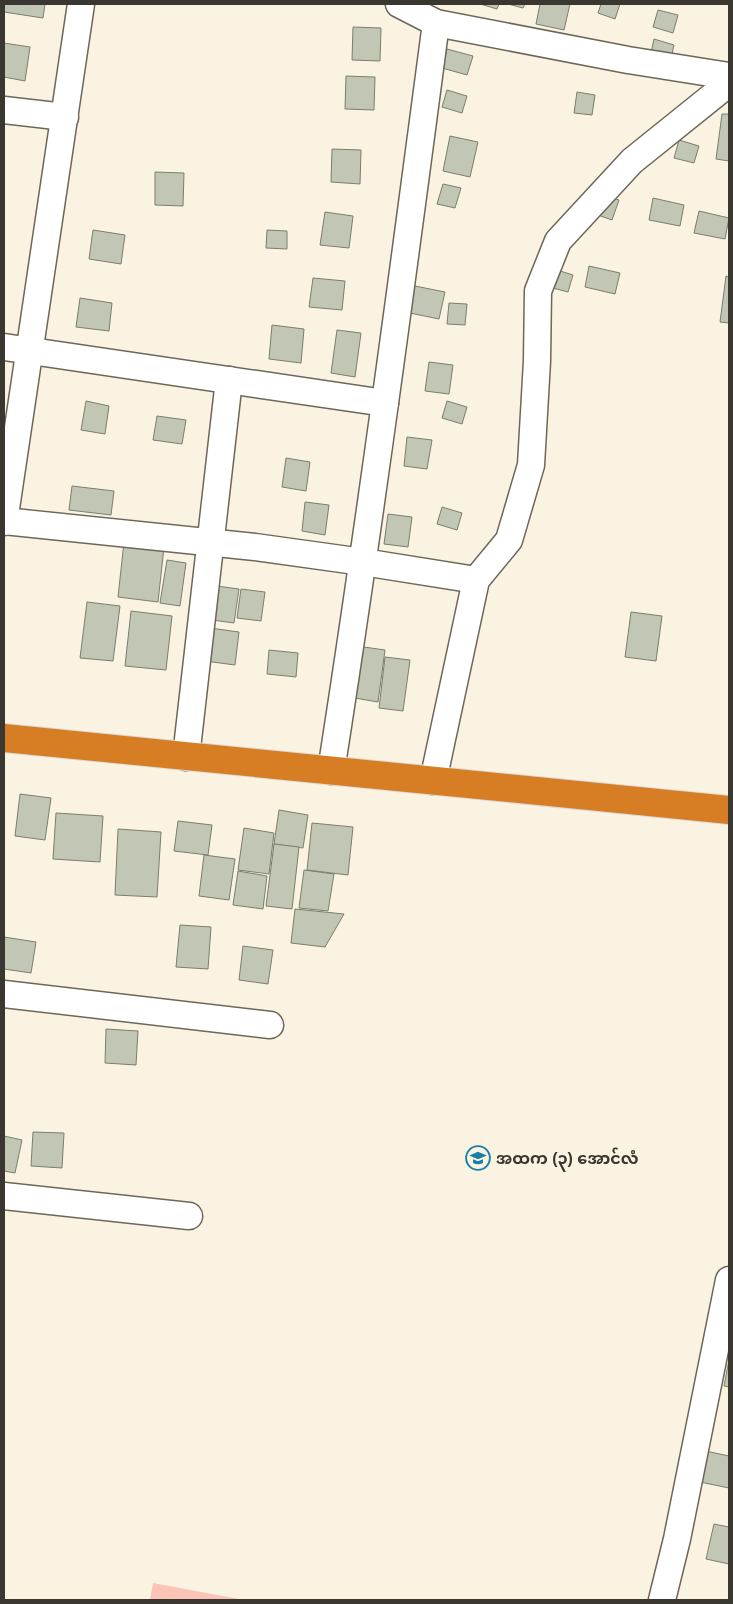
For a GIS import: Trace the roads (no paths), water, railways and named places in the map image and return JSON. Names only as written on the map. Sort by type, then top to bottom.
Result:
[{"type":"highway","points":[[4,738],[729,810]]},
{"type":"street","points":[[81,4],[4,521],[364,562],[476,580]]},
{"type":"street","points":[[399,4],[436,23],[628,60],[729,76]]},
{"type":"street","points":[[331,771],[364,562],[436,23]]},
{"type":"street","points":[[433,781],[476,580],[509,540],[532,465],[538,291],[558,241],[632,161],[729,83]]},
{"type":"street","points":[[4,110],[65,117]]},
{"type":"street","points":[[4,347],[385,404]]},
{"type":"street","points":[[186,757],[229,380]]},
{"type":"street","points":[[4,994],[270,1025]]},
{"type":"street","points":[[4,1196],[189,1216]]},
{"type":"street","points":[[662,1600],[677,1539],[729,1280]]},
{"type":"place","name":"အထက (၃) အောင်လံ","points":[[478,1158]]}]
